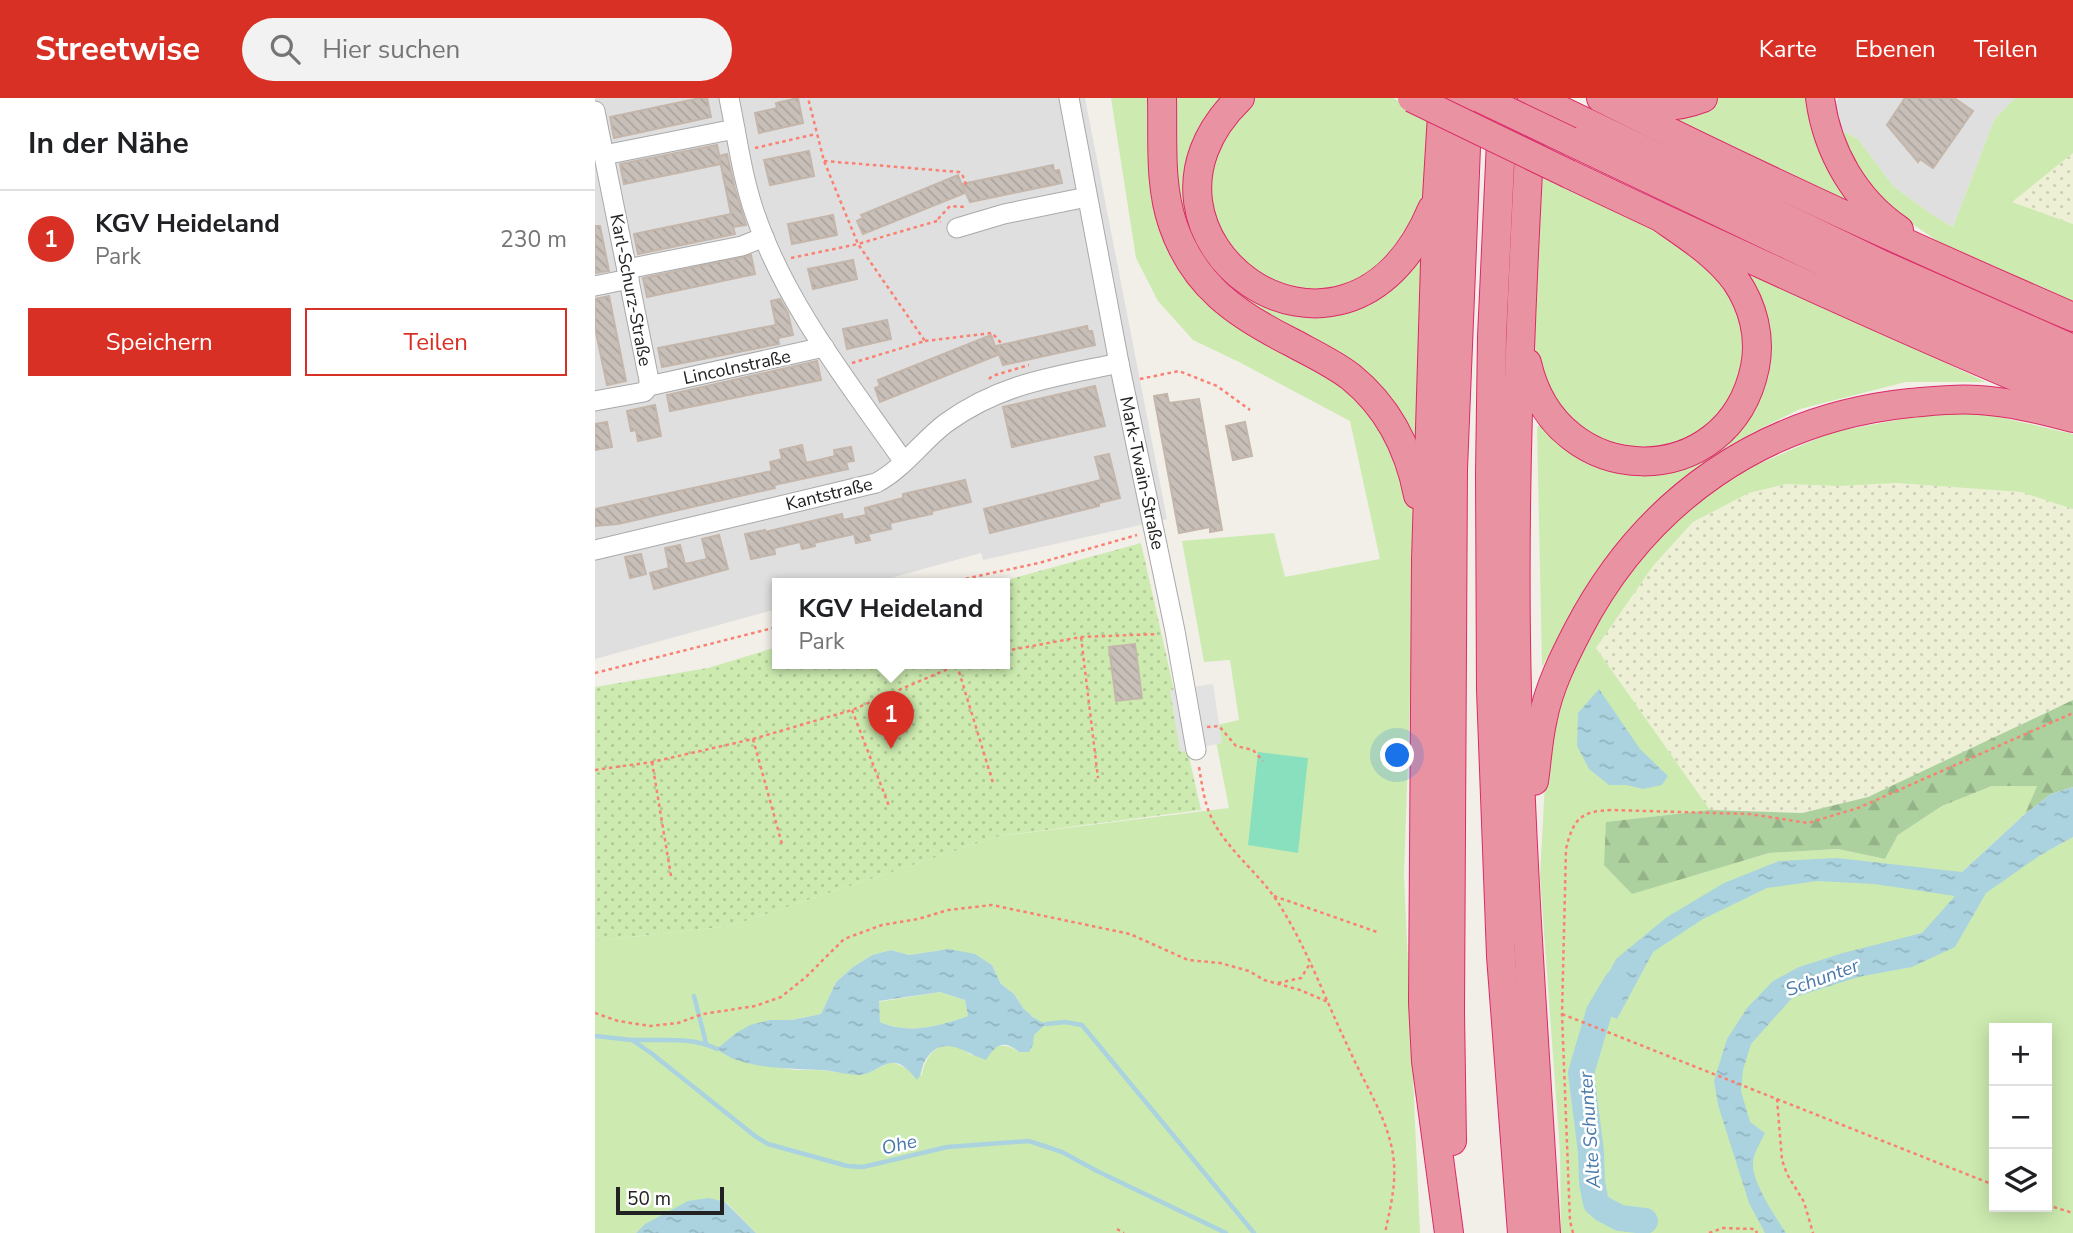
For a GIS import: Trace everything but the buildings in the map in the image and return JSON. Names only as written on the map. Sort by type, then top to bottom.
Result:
[{"type":"highway","points":[[1162,98],[1166,195],[1173,225],[1190,260],[1213,291],[1227,304],[1261,327],[1336,366],[1363,387],[1385,414],[1403,445],[1415,479],[1426,560]]},
{"type":"highway","points":[[1240,98],[1227,111],[1207,141],[1198,176],[1198,194],[1206,230],[1219,253],[1237,274],[1251,285],[1267,293],[1302,303],[1347,298],[1372,288],[1399,265],[1411,250],[1422,233],[1437,197]]},
{"type":"highway","points":[[1412,98],[1663,219],[2073,401]]},
{"type":"highway","points":[[1443,98],[1437,197],[1426,560],[1423,1003],[1426,1061],[1449,1233]]},
{"type":"highway","points":[[1458,1233],[1450,1012],[1453,469],[1468,98]]},
{"type":"highway","points":[[1480,98],[1571,128],[2073,349]]},
{"type":"highway","points":[[1503,98],[1492,337],[1491,690],[1501,956],[1523,1233]]},
{"type":"highway","points":[[1533,98],[1571,128],[1878,288],[2073,375]]},
{"type":"highway","points":[[1533,98],[1522,279],[1516,496],[1517,677],[1546,1233]]},
{"type":"highway","points":[[1601,98],[1719,158],[2073,317]]},
{"type":"highway","points":[[1616,98],[1663,107],[1703,98]]},
{"type":"highway","points":[[1820,98],[1823,119],[1836,155],[1867,202],[1895,227],[1958,267]]},
{"type":"highway","points":[[1522,279],[1525,347],[1531,378],[1543,405],[1561,429],[1592,450],[1628,461],[1658,461],[1686,453],[1718,433],[1741,404],[1753,376],[1756,327],[1745,296],[1725,267],[1663,219]]},
{"type":"highway","points":[[1527,896],[1530,825],[1543,717],[1563,659],[1593,601],[1625,554],[1690,490],[1739,458],[1779,437],[1871,407],[1938,400],[1977,400],[2007,403],[2073,418]]},
{"type":"street","points":[[729,98],[750,196],[774,261],[797,305],[904,462]]},
{"type":"street","name":"Mark-Twain-Straße","points":[[1069,98],[1119,363],[1175,631],[1196,750]]},
{"type":"street","name":"Karl-Schurz-Straße","points":[[595,111],[602,167],[628,274],[649,386]]},
{"type":"street","points":[[602,167],[735,129]]},
{"type":"street","points":[[957,228],[1004,214],[1087,197]]},
{"type":"street","points":[[595,286],[628,274],[742,246],[764,237]]},
{"type":"street","name":"Lincolnstraße","points":[[595,401],[644,392],[649,386],[824,346]]},
{"type":"street","name":"Kantstraße","points":[[595,550],[868,485],[882,480],[945,424],[1006,389],[1034,380],[1119,363]]},
{"type":"path","points":[[808,98],[824,161],[858,244],[925,341]]},
{"type":"path","points":[[740,152],[816,134]]},
{"type":"path","points":[[824,161],[959,172],[967,187]]},
{"type":"path","points":[[774,261],[858,244],[937,220],[957,228]]},
{"type":"path","points":[[838,367],[925,341],[992,333],[1003,344]]},
{"type":"path","points":[[1123,383],[1179,371],[1217,386],[1250,410]]},
{"type":"path","points":[[968,578],[1039,563],[1154,530]]},
{"type":"path","points":[[595,673],[772,628]]},
{"type":"path","points":[[1010,650],[1081,637],[1153,635],[1175,631]]},
{"type":"path","points":[[1081,637],[1098,778]]},
{"type":"path","points":[[595,769],[652,762],[753,739],[852,710],[948,669]]},
{"type":"path","points":[[958,669],[993,783]]},
{"type":"path","points":[[852,710],[889,806]]},
{"type":"path","points":[[1573,1233],[1562,1014],[1566,849],[1570,829],[1578,818],[1594,811],[1611,810],[1751,814],[1808,823],[1858,808],[2073,713]]},
{"type":"path","points":[[1192,727],[1219,726],[1236,746],[1253,750],[1263,761]]},
{"type":"path","points":[[753,739],[782,844]]},
{"type":"path","points":[[1196,750],[1204,798],[1213,819],[1223,836],[1273,896],[1311,962],[1384,1123],[1393,1150],[1394,1187],[1385,1233]]},
{"type":"path","points":[[652,762],[671,876]]},
{"type":"path","points":[[1273,896],[1377,932]]},
{"type":"path","points":[[595,1013],[618,1021],[650,1026],[678,1023],[703,1014],[755,1006],[781,997],[806,978],[844,939],[882,925],[918,919],[948,910],[992,905],[1130,934],[1188,960],[1220,963],[1249,971],[1264,980],[1300,990],[1328,1002]]},
{"type":"path","points":[[1275,983],[1301,978],[1311,962]]},
{"type":"path","points":[[1562,1014],[1989,1183]]},
{"type":"path","points":[[1777,1099],[1782,1160],[1804,1202],[1813,1233]]},
{"type":"path","points":[[2052,1207],[2073,1213]]},
{"type":"path","points":[[1709,1233],[1723,1228],[1755,1229],[1757,1233]]},
{"type":"path","points":[[1117,1229],[1124,1233]]},
{"type":"shaded area","points":[[595,98],[1085,98],[1167,519],[983,560],[981,553],[891,578],[772,578],[772,610],[595,659]]},
{"type":"shaded area","points":[[1838,98],[2015,98],[1994,120],[1953,227],[1893,186],[1858,139],[1841,130],[1836,104]]},
{"type":"shaded area","points":[[1213,684],[1222,743],[1180,752],[1170,690]]},
{"type":"green space","points":[[1111,98],[1393,98],[1430,118],[1404,875],[1420,1233],[756,1233],[726,1202],[667,1214],[636,1233],[595,1233],[595,941],[730,926],[999,836],[1229,808],[1213,726],[1239,720],[1230,660],[1204,662],[1182,541],[1274,533],[1285,577],[1380,559],[1350,421],[1193,340],[1158,301],[1136,258]],"holes":[[[949,949],[992,965],[1001,984],[1014,994],[1034,1018],[1033,1045],[1019,1052],[1002,1046],[971,1055],[956,1046],[943,1046],[937,1048],[929,1057],[922,1075],[892,1062],[862,1075],[795,1070],[725,1055],[770,1020],[792,1020],[821,1014],[836,982],[872,955],[891,950],[909,955]]]},
{"type":"green space","points":[[1638,98],[1835,98],[1841,130],[1858,139],[1893,186],[1953,227],[1994,120],[2015,98],[2073,98],[2073,153],[2012,202],[2073,224],[2073,303],[1945,246],[1896,213],[1860,213],[1654,117]]},
{"type":"green space","points":[[2073,153],[2073,224],[2011,202]]},
{"type":"green space","points":[[1543,172],[1986,382],[1906,382],[1800,409],[1752,433],[1653,504],[1593,575],[1542,667],[1537,427],[1558,409],[1542,378],[1534,342]]},
{"type":"green space","points":[[1974,411],[2073,434],[2073,509],[2021,492],[1896,483],[1840,486],[1786,484],[1749,493],[1693,522],[1653,566],[1596,648],[1710,810],[1607,822],[1632,893],[1769,853],[1838,849],[1885,859],[1898,835],[1942,806],[1992,786],[2037,786],[2025,814],[1962,872],[2039,856],[2073,837],[2073,1233],[1561,1233],[1560,1152],[1540,877],[1545,782],[1559,703],[1585,629],[1627,564],[1680,513],[1738,473],[1832,432],[1914,417]]},
{"type":"green space","points":[[1896,483],[2021,492],[2073,509],[2073,700],[1869,797],[1802,813],[1710,810],[1596,648],[1653,566],[1694,522],[1749,493],[1786,484],[1840,486]]},
{"type":"green space","points":[[1141,543],[1201,810],[999,836],[730,926],[595,941],[595,687],[708,668],[772,649],[772,669],[1010,669],[1010,579]]},
{"type":"green space","points":[[2073,700],[2073,787],[2051,794],[2025,814],[2037,786],[1992,786],[1942,806],[1898,835],[1885,859],[1838,849],[1769,853],[1632,894],[1604,865],[1606,822],[1710,810],[1802,813],[1868,797]]},
{"type":"green space","points":[[1258,752],[1308,758],[1298,853],[1248,845]]},
{"type":"green space","points":[[940,992],[965,1000],[968,1016],[924,1028],[902,1028],[880,1022],[878,1002]]},
{"type":"water","points":[[1599,689],[1640,749],[1668,776],[1662,785],[1643,789],[1627,785],[1609,785],[1589,769],[1577,746],[1578,713]]},
{"type":"water","name":"Schunter","points":[[2073,787],[2073,837],[2039,856],[1986,893],[1955,947],[1912,967],[1858,977],[1792,998],[1751,1044],[1743,1070],[1741,1091],[1750,1122],[1765,1133],[1754,1156],[1754,1172],[1765,1200],[1786,1233],[1765,1233],[1749,1203],[1718,1105],[1714,1081],[1727,1039],[1747,1008],[1773,981],[1799,967],[1922,933],[1955,896],[1874,884],[1817,881],[1767,888],[1703,919],[1653,952],[1617,1019],[1591,1008],[1616,959],[1667,917],[1724,883],[1779,861],[1837,858],[1962,872],[2051,794]]},
{"type":"water","points":[[949,949],[975,954],[992,965],[1001,984],[1014,994],[1034,1018],[1046,1024],[1034,1035],[1029,1052],[1019,1052],[1000,1045],[986,1060],[955,1047],[940,1047],[926,1059],[917,1080],[905,1067],[896,1063],[855,1075],[753,1064],[727,1056],[717,1049],[750,1025],[821,1014],[836,982],[872,955],[891,950],[909,955]],"holes":[[[940,992],[965,1000],[968,1016],[946,1023],[924,1028],[902,1028],[880,1022],[879,1001]]]},
{"type":"water","points":[[709,1198],[725,1202],[756,1233],[636,1233],[645,1224],[688,1201]]},
{"type":"waterway","name":"Alte Schunter","points":[[1617,982],[1599,1012],[1581,1073],[1592,1183],[1596,1203],[1603,1209],[1620,1218],[1645,1221]]},
{"type":"waterway","points":[[694,996],[706,1043]]},
{"type":"waterway","points":[[1046,1024],[1065,1022],[1082,1025],[1254,1233]]},
{"type":"waterway","name":"Ohe","points":[[595,1036],[632,1040],[768,1144],[847,1166],[863,1167],[947,1147],[1029,1141],[1062,1152],[1226,1233]]},
{"type":"waterway","points":[[633,1040],[697,1042],[717,1049]]},
{"type":"place","name":"KGV Heideland","points":[[891,749]]}]
